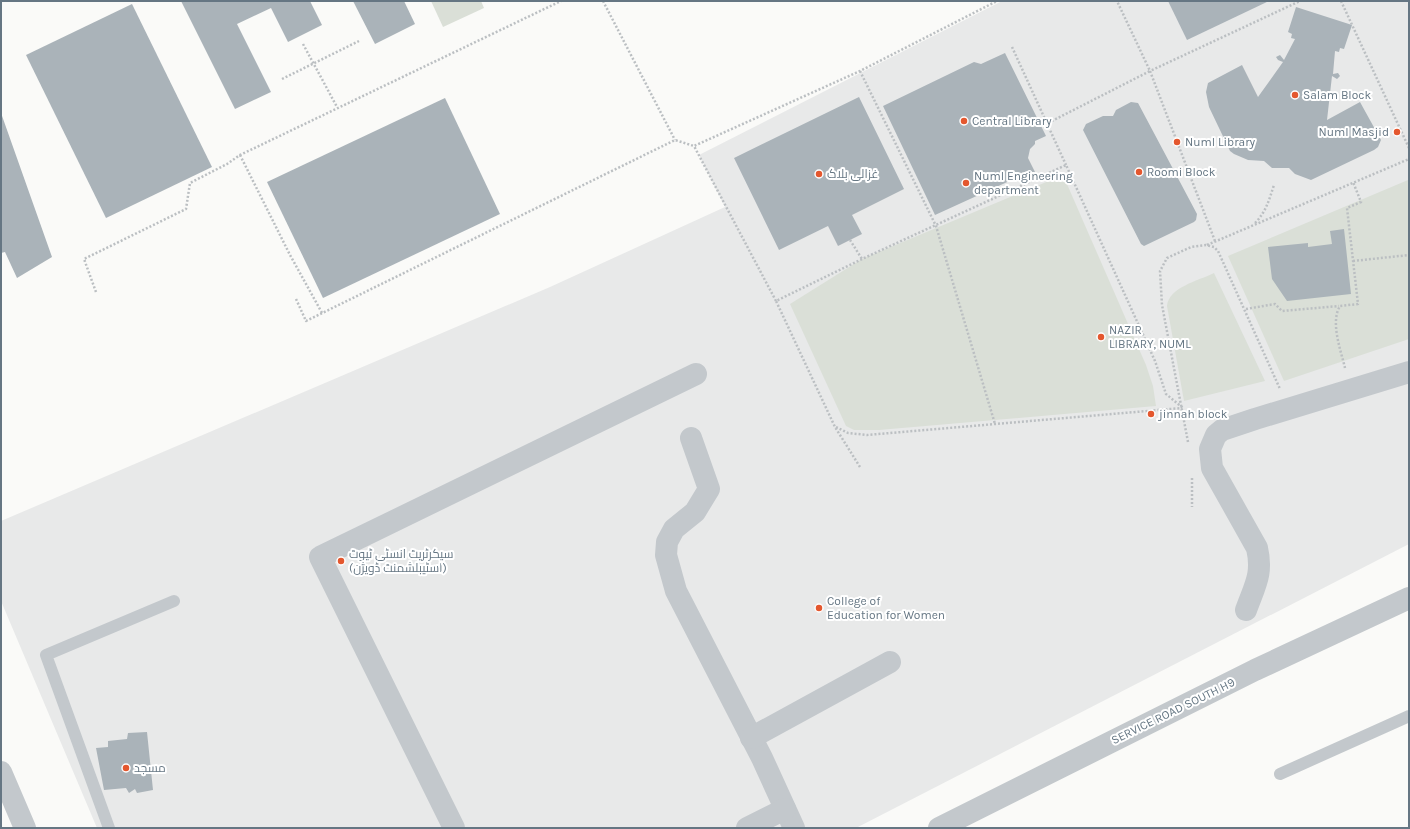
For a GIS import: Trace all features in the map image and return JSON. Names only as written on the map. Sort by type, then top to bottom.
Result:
[{"type":"street","points":[[1246,610],[1260,568],[1257,548],[1217,478],[1210,459],[1210,449],[1216,435],[1222,430],[1409,372]]},
{"type":"street","points":[[454,828],[320,557],[696,374]]},
{"type":"street","points":[[691,438],[709,489],[695,512],[674,529],[667,542],[666,555],[676,591],[790,818],[746,828]]},
{"type":"street","name":"SERVICE ROAD SOUTH H9","points":[[939,828],[1255,670],[1409,598]]},
{"type":"street","points":[[751,738],[890,662]]},
{"type":"street","points":[[1,772],[25,828]]},
{"type":"lane","points":[[109,828],[46,655],[174,601]]},
{"type":"lane","points":[[1280,774],[1409,716]]},
{"type":"path","points":[[96,292],[84,260],[186,209],[190,183],[227,164],[240,154],[561,1]]},
{"type":"path","points":[[603,1],[675,140]]},
{"type":"path","points":[[296,299],[306,321],[675,140],[694,146],[860,71],[998,1]]},
{"type":"path","points":[[1117,1],[1150,71],[1215,241]]},
{"type":"path","points":[[1048,123],[1150,71],[1300,1]]},
{"type":"path","points":[[1341,1],[1409,148]]},
{"type":"path","points":[[282,78],[359,41]]},
{"type":"path","points":[[303,44],[337,108]]},
{"type":"path","points":[[1012,47],[1048,123],[1155,361],[1166,394],[1183,408]]},
{"type":"path","points":[[860,71],[936,226],[996,424]]},
{"type":"path","points":[[694,146],[777,303],[835,427],[860,467]]},
{"type":"path","points":[[240,154],[290,255],[322,313]]},
{"type":"path","points":[[1189,445],[1162,305],[1160,271],[1167,258],[1191,247],[1206,245],[1409,159]]},
{"type":"path","points":[[777,303],[776,301],[862,259],[1066,165]]},
{"type":"path","points":[[1246,309],[1275,304],[1282,311],[1358,304],[1347,208],[1361,202],[1353,182]]},
{"type":"path","points":[[1253,225],[1263,215],[1274,185]]},
{"type":"path","points":[[850,240],[862,259]]},
{"type":"path","points":[[1206,245],[1214,247],[1218,251],[1246,309],[1289,409]]},
{"type":"path","points":[[1353,261],[1409,255]]},
{"type":"path","points":[[1340,306],[1337,310],[1338,334],[1350,390]]},
{"type":"path","points":[[835,427],[848,433],[867,435],[1183,408]]},
{"type":"path","points":[[1192,472],[1192,507]]},
{"type":"shaded area","points":[[431,1],[481,1],[484,8],[443,27]]},
{"type":"shaded area","points":[[1002,1],[1409,1],[1409,544],[856,828],[97,828],[1,601],[1,521],[550,287],[725,207],[699,155]]},
{"type":"shaded area","points":[[1063,175],[1146,365],[1153,386],[1156,406],[879,430],[854,430],[846,426],[790,304],[862,259]]},
{"type":"shaded area","points":[[1408,180],[1409,339],[1284,381],[1228,256]]},
{"type":"shaded area","points":[[1214,273],[1265,381],[1184,401],[1167,306],[1169,299],[1179,289]]},
{"type":"building","points":[[181,1],[310,1],[322,25],[288,42],[271,8],[237,24],[271,92],[235,109]]},
{"type":"building","points":[[353,1],[404,1],[415,24],[375,44]]},
{"type":"building","points":[[1168,1],[1269,1],[1187,40]]},
{"type":"building","points":[[132,4],[212,167],[106,218],[26,55]]},
{"type":"building","name":"Salam Block","points":[[1296,7],[1352,25],[1344,49],[1340,48],[1339,52],[1335,51],[1333,74],[1338,73],[1340,76],[1337,79],[1332,76],[1327,120],[1360,102],[1381,140],[1378,147],[1374,150],[1311,180],[1295,174],[1289,168],[1272,168],[1264,161],[1248,160],[1230,151],[1209,107],[1206,92],[1208,83],[1242,65],[1258,97],[1283,62],[1278,60],[1276,57],[1280,55],[1284,60],[1295,39],[1291,38],[1292,34],[1288,32]]},
{"type":"building","name":"Central Library","points":[[1005,53],[1046,136],[1035,141],[1035,144],[1030,149],[1028,158],[1036,174],[1018,182],[1016,178],[935,215],[883,106],[974,62],[981,64]]},
{"type":"building","name":"غزالی بلاک","points":[[859,97],[904,189],[852,215],[862,234],[838,246],[828,226],[779,250],[734,158]]},
{"type":"building","points":[[445,98],[500,214],[323,298],[267,182]]},
{"type":"building","name":"Roomi Block","points":[[1131,102],[1138,103],[1197,214],[1194,222],[1144,246],[1141,244],[1083,130],[1086,124],[1103,116],[1113,116],[1116,110]]},
{"type":"building","points":[[1,113],[52,257],[17,278],[5,252],[1,253]]},
{"type":"building","points":[[1344,229],[1351,294],[1287,301],[1272,279],[1268,247],[1308,243],[1308,247],[1332,244],[1330,231]]},
{"type":"building","name":"مسجد","points":[[147,732],[153,790],[137,793],[135,789],[129,793],[126,788],[104,790],[96,748],[108,747],[108,741],[127,739],[128,733]]},
{"type":"place","name":"Salam Block","points":[[1295,95]]},
{"type":"place","name":"Central Library","points":[[964,121]]},
{"type":"place","name":"Numl Masjid","points":[[1397,132]]},
{"type":"place","name":"Numl Library","points":[[1177,142]]},
{"type":"place","name":"Roomi Block","points":[[1139,172]]},
{"type":"place","name":"غزالی بلاک","points":[[819,174]]},
{"type":"place","name":"Numl Engineering department","points":[[966,183]]},
{"type":"place","name":"NAZIR LIBRARY, NUML","points":[[1101,337]]},
{"type":"place","name":"jinnah block","points":[[1151,414]]},
{"type":"place","name":"سیکرٹریٹ انسٹی ٹیوٹ (اسٹیبلشمنٹ ڈویژن)","points":[[341,561]]},
{"type":"place","name":"College of Education for Women","points":[[819,608]]},
{"type":"place","name":"مسجد","points":[[126,768]]}]
